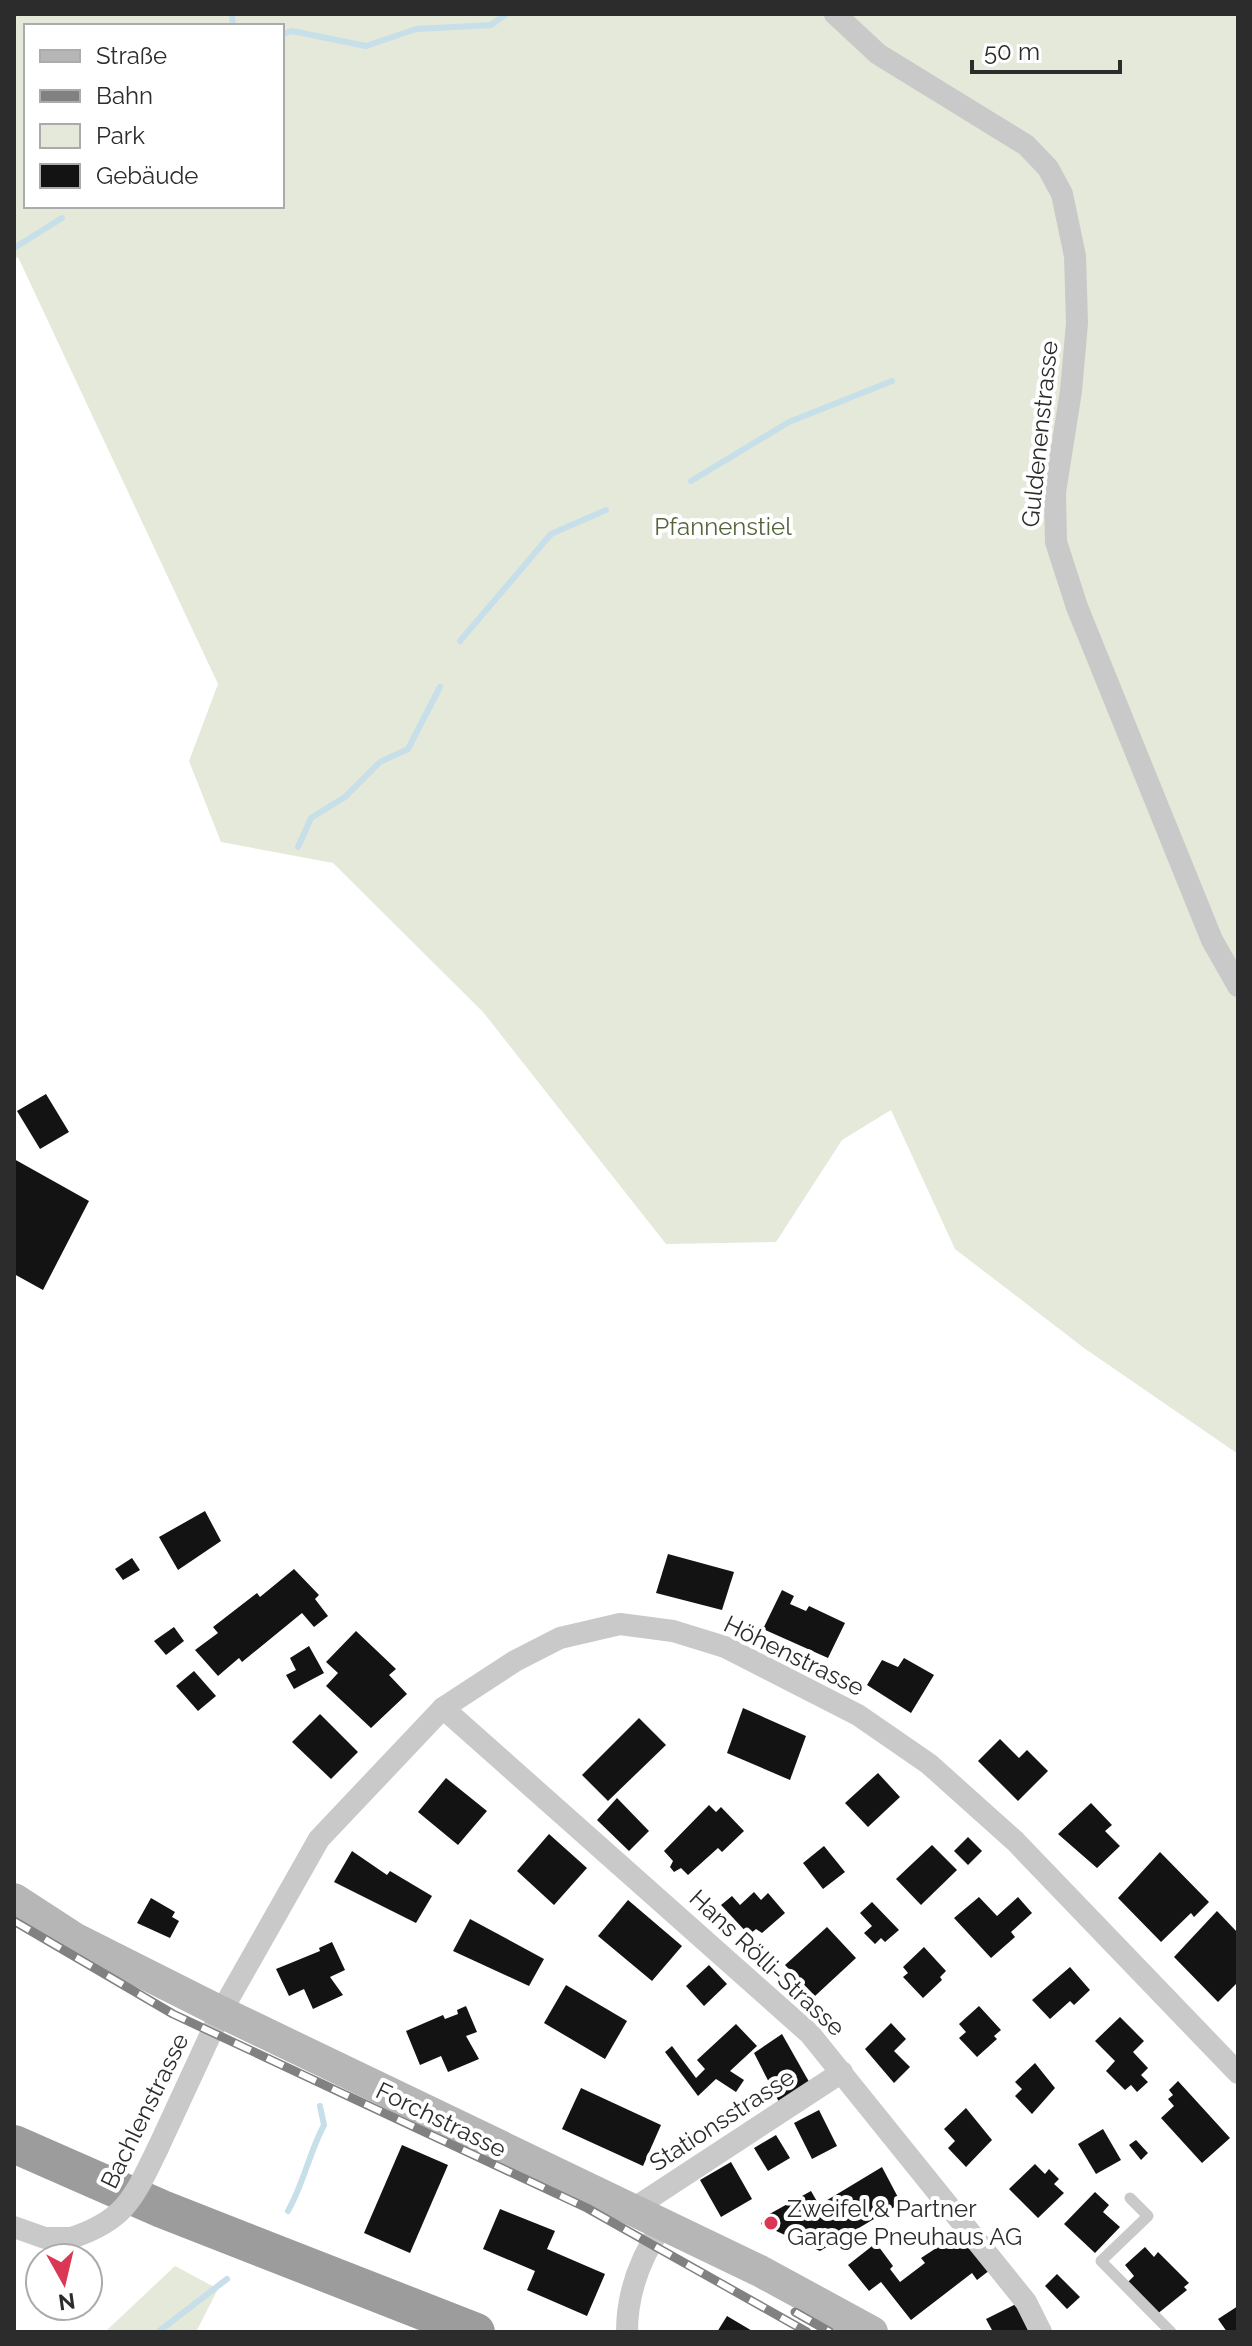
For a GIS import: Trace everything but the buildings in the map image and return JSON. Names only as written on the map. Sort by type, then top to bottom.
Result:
[{"type":"highway","points":[[14,2144],[162,2209],[476,2332]]},
{"type":"highway","points":[[14,2165],[173,2233],[426,2332]]},
{"type":"main road","name":"Forchstrasse","points":[[14,1899],[74,1938],[630,2211],[760,2271],[872,2332]]},
{"type":"street","name":"Guldenenstrasse","points":[[835,14],[878,54],[1026,145],[1048,168],[1062,194],[1075,256],[1077,323],[1071,391],[1055,492],[1058,553],[1212,940],[1238,986]]},
{"type":"street","name":"Höhenstrasse","points":[[221,2012],[319,1839],[443,1708],[515,1661],[560,1638],[620,1624],[673,1631],[725,1647],[858,1715],[929,1764],[1015,1841],[1238,2073]]},
{"type":"street","name":"Hans Rölli-Strasse","points":[[443,1708],[810,2034],[1026,2302],[1041,2332]]},
{"type":"street","name":"Bachlenstrasse","points":[[14,2227],[45,2238],[71,2238],[116,2218],[132,2201],[221,2012]]},
{"type":"street","name":"Stationsstrasse","points":[[630,2211],[842,2072]]},
{"type":"street","points":[[627,2332],[628,2299],[635,2278],[662,2226]]},
{"type":"lane","points":[[1130,2198],[1148,2216],[1101,2261],[1171,2332]]},
{"type":"green space","name":"Pfannenstiel","points":[[14,14],[1238,14],[1238,1454],[1084,1348],[955,1249],[891,1110],[842,1140],[776,1242],[666,1244],[483,1012],[333,863],[221,842],[189,761],[218,684],[18,257],[14,259]]},
{"type":"green space","points":[[175,2266],[218,2289],[196,2332],[105,2332]]},
{"type":"waterway","points":[[232,14],[233,24]]},
{"type":"waterway","points":[[284,33],[292,31],[366,46],[416,29],[491,25],[506,14]]},
{"type":"waterway","points":[[14,248],[62,218]]},
{"type":"waterway","points":[[691,481],[789,422],[892,381]]},
{"type":"waterway","points":[[460,641],[551,534],[606,510]]},
{"type":"waterway","points":[[298,847],[311,818],[345,797],[380,762],[408,749],[440,687]]},
{"type":"waterway","points":[[288,2211],[324,2125],[320,2106]]},
{"type":"waterway","points":[[158,2332],[227,2279]]},
{"type":"railway","points":[[14,1921],[173,2014],[587,2208],[807,2332]]},
{"type":"railway","points":[[795,2312],[830,2332]]},
{"type":"place","name":"Zweifel & Partner Garage Pneuhaus AG","points":[[771,2223]]}]
